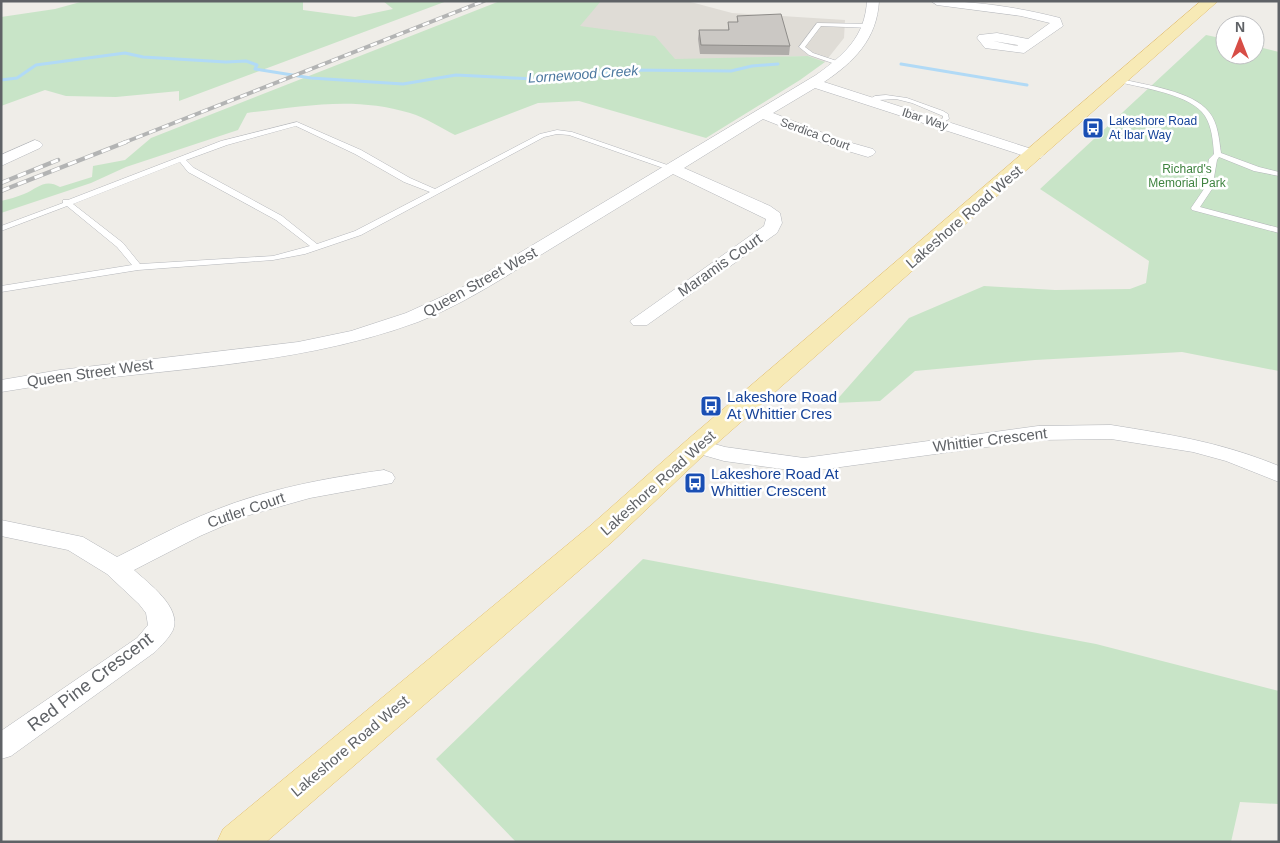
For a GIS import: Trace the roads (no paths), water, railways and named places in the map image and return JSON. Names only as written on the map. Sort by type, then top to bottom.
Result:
[{"type":"main road","name":"Lakeshore Road West","points":[[237,842],[601,534],[697,446],[1036,155],[1211,1]]},
{"type":"street","name":"Queen Street West","points":[[1,386],[94,370],[294,350],[373,332],[415,318],[452,300],[814,83],[841,64],[858,47],[871,26],[873,1]]},
{"type":"street","points":[[937,1],[1020,6],[1058,23],[1030,43]]},
{"type":"street","name":"Ibar Way","points":[[814,83],[1036,155]]},
{"type":"street","name":"Serdica Court","points":[[762,114],[836,143],[868,152]]},
{"type":"street","points":[[1,161],[34,145]]},
{"type":"street","name":"Maramis Court","points":[[640,320],[771,229],[774,223],[774,217],[764,210],[672,168]]},
{"type":"street","name":"Whittier Crescent","points":[[697,446],[724,454],[804,465],[1038,433],[1111,432],[1194,445],[1234,456],[1279,475]]},
{"type":"street","name":"Cutler Court","points":[[116,568],[195,528],[238,510],[311,490],[384,478]]},
{"type":"street","name":"Red Pine Crescent","points":[[1,528],[75,543],[116,568],[148,597],[159,611],[161,628],[146,645],[1,747]]},
{"type":"lane","points":[[841,64],[812,54],[802,47],[819,24],[871,26]]},
{"type":"lane","points":[[1121,81],[1192,102],[1204,110],[1213,127],[1218,154]]},
{"type":"lane","points":[[1,229],[66,202],[224,143],[297,124],[358,152],[407,180],[437,192]]},
{"type":"lane","points":[[1,288],[138,267],[274,258],[302,252],[358,233],[542,135],[557,132],[570,134],[672,168]]},
{"type":"lane","points":[[1218,154],[1257,169],[1279,174]]},
{"type":"lane","points":[[1218,154],[1213,159],[1208,189],[1195,208],[1279,231]]},
{"type":"lane","points":[[181,159],[191,170],[279,218],[316,247]]},
{"type":"lane","points":[[66,202],[120,245],[138,267]]},
{"type":"waterway","name":"Lornewood Creek","points":[[1,80],[17,78],[36,65],[125,53],[143,57],[226,62],[246,61],[257,65],[255,69],[311,78],[403,84],[456,75],[535,79],[584,77],[628,70],[731,71],[752,66],[778,64]]},
{"type":"waterway","name":"Lornewood Creek","points":[[901,64],[1027,85]]},
{"type":"railway","points":[[123,143],[484,1]]},
{"type":"railway","points":[[1,191],[126,142]]},
{"type":"railway","points":[[1,183],[58,160]]},
{"type":"place","name":"Lakeshore Road At Ibar Way","points":[[1093,128]]},
{"type":"place","name":"Lakeshore Road At Whittier Cres","points":[[711,406]]},
{"type":"place","name":"Lakeshore Road At Whittier Crescent","points":[[695,483]]},
{"type":"park label","name":"Richard's Memorial Park","points":[[1187,176]]}]
